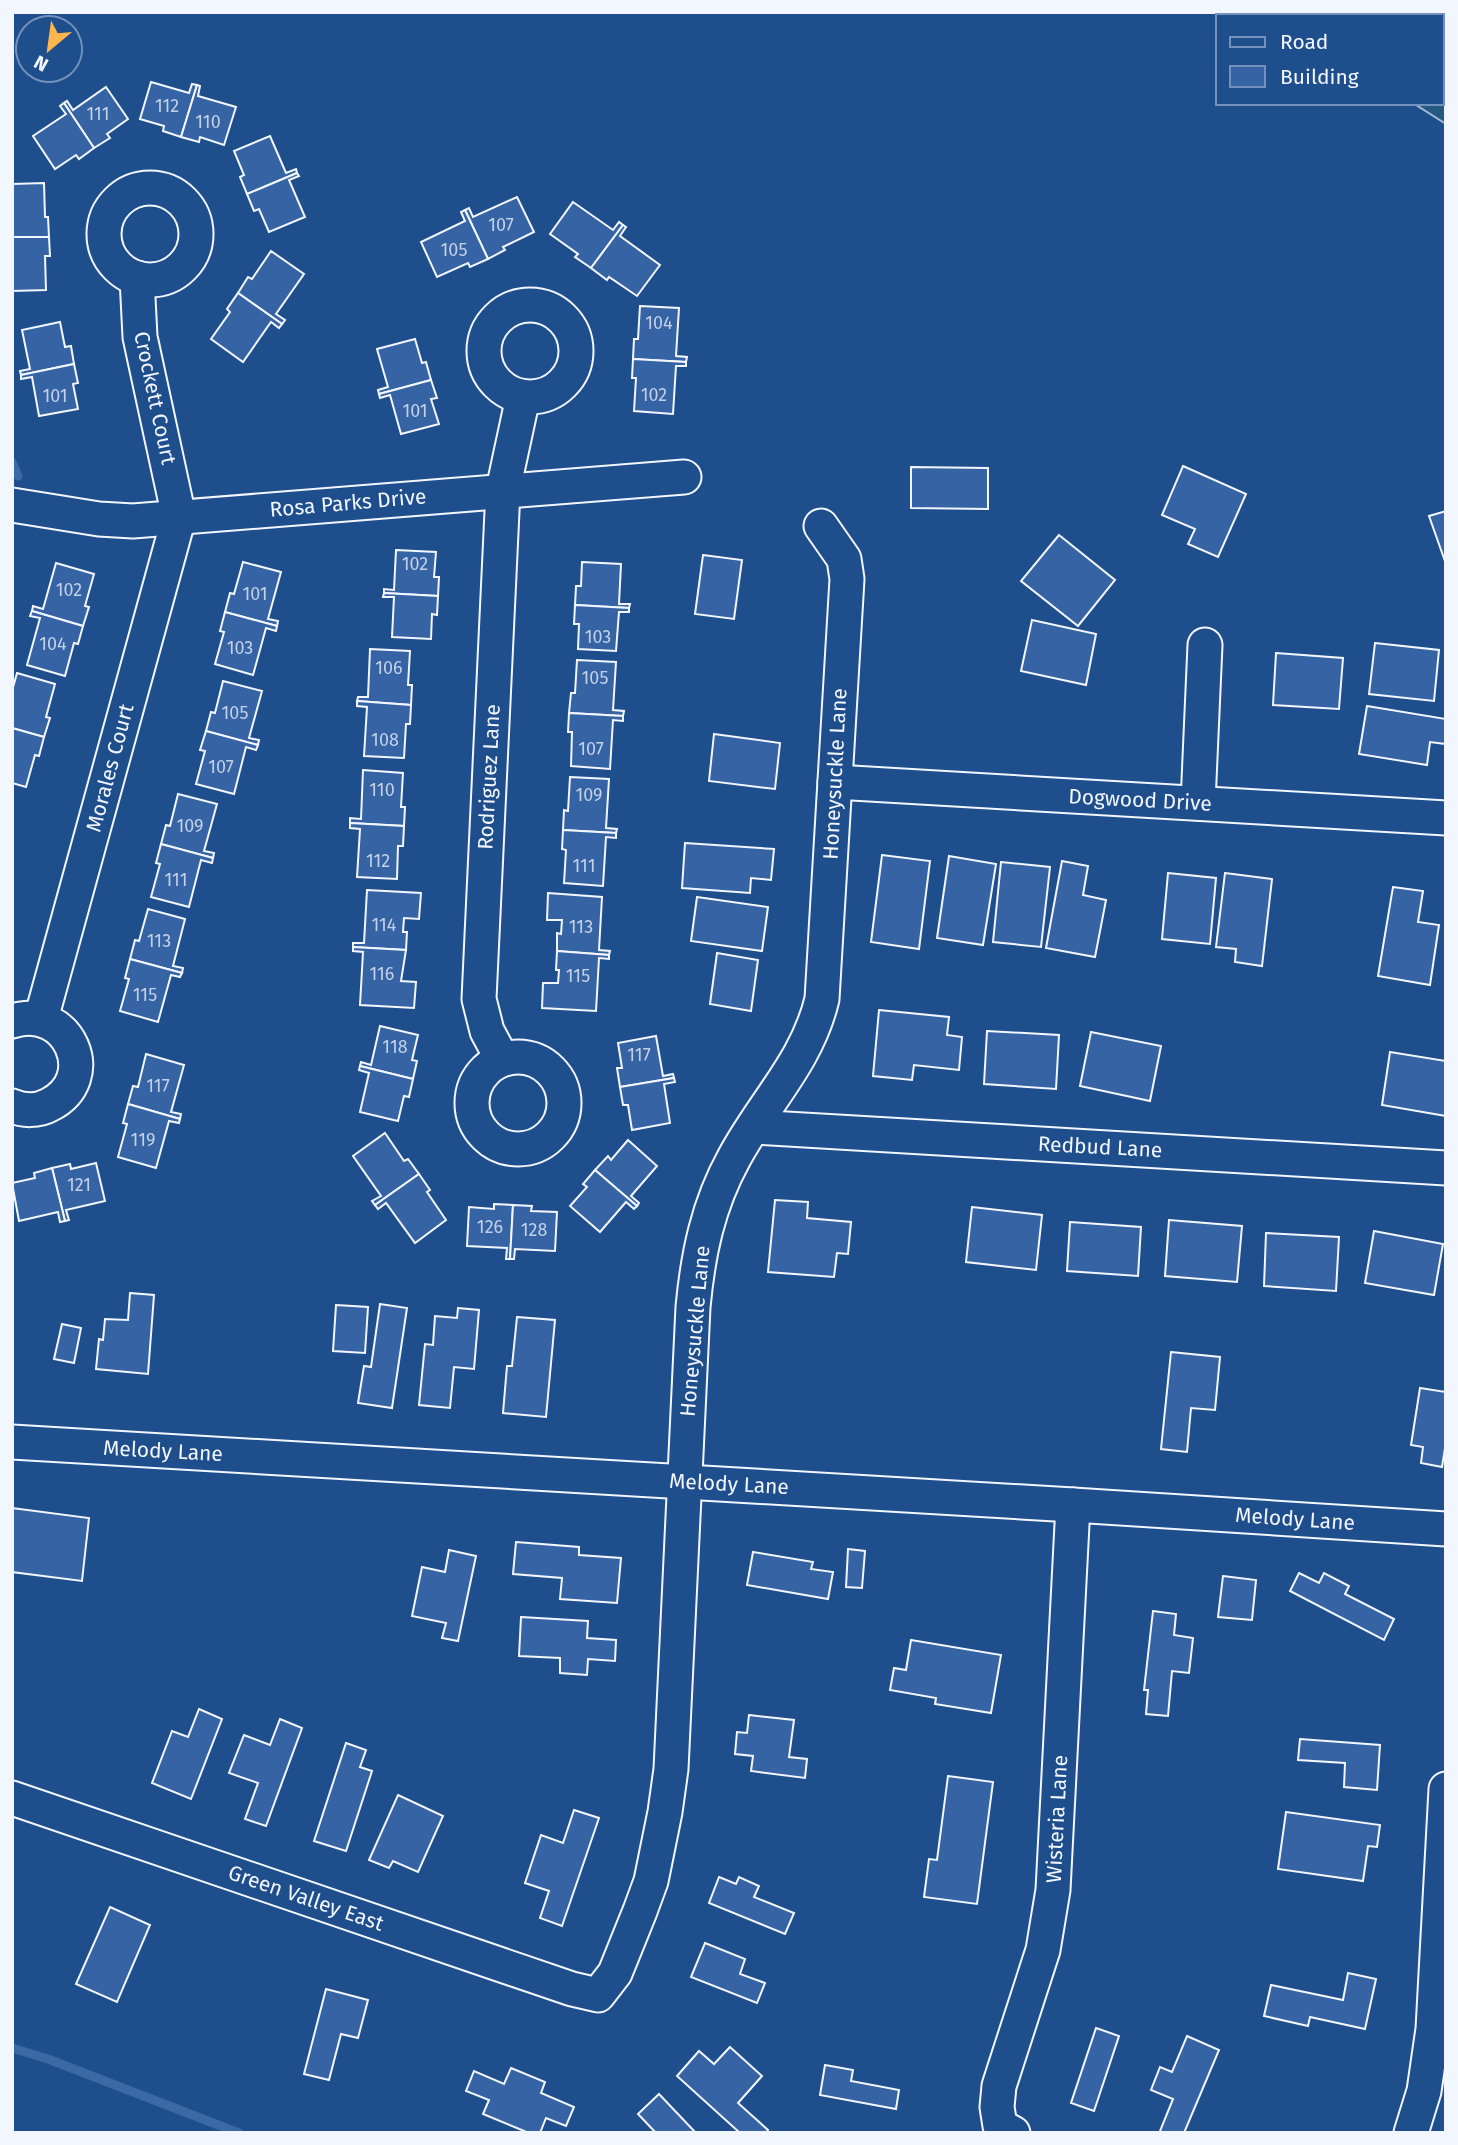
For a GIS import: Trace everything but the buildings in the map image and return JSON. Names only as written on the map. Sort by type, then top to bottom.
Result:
[{"type":"street","name":"Crockett Court","points":[[137,278],[140,337],[179,517]]},
{"type":"street","name":"Rodriguez Lane","points":[[502,1059],[487,1031],[479,999],[503,490],[523,397]]},
{"type":"street","name":"Rosa Parks Drive","points":[[12,505],[117,521],[684,477]]},
{"type":"street","name":"Morales Court","points":[[12,1107],[31,1110],[45,1108],[68,1091],[74,1077],[74,1049],[67,1036],[56,1026],[26,1020],[179,517]]},
{"type":"street","name":"Honeysuckle Lane","points":[[600,1993],[615,1973],[651,1881],[671,1769],[693,1307],[700,1249],[716,1195],[735,1156],[803,1054],[822,999],[847,579],[844,559],[821,526]]},
{"type":"street","points":[[1198,803],[1205,645]]},
{"type":"street","name":"Dogwood Drive","points":[[835,782],[1446,818]]},
{"type":"street","name":"Redbud Lane","points":[[754,1127],[1446,1168]]},
{"type":"street","name":"Melody Lane","points":[[12,1442],[1446,1529]]},
{"type":"street","name":"Wisteria Lane","points":[[1007,2129],[997,2107],[999,2086],[1042,1950],[1053,1890],[1073,1505]]},
{"type":"street","points":[[1411,2133],[1424,2091],[1432,2039],[1446,1789]]},
{"type":"street","name":"Green Valley East","points":[[12,1798],[572,1989],[598,1995],[600,1993]]},
{"type":"shaded area","points":[[1273,12],[1446,12],[1446,124],[1416,105],[1444,105],[1444,14]]},
{"type":"waterway","points":[[12,462],[18,476]]},
{"type":"waterway","points":[[12,2048],[48,2059],[239,2133]]}]
